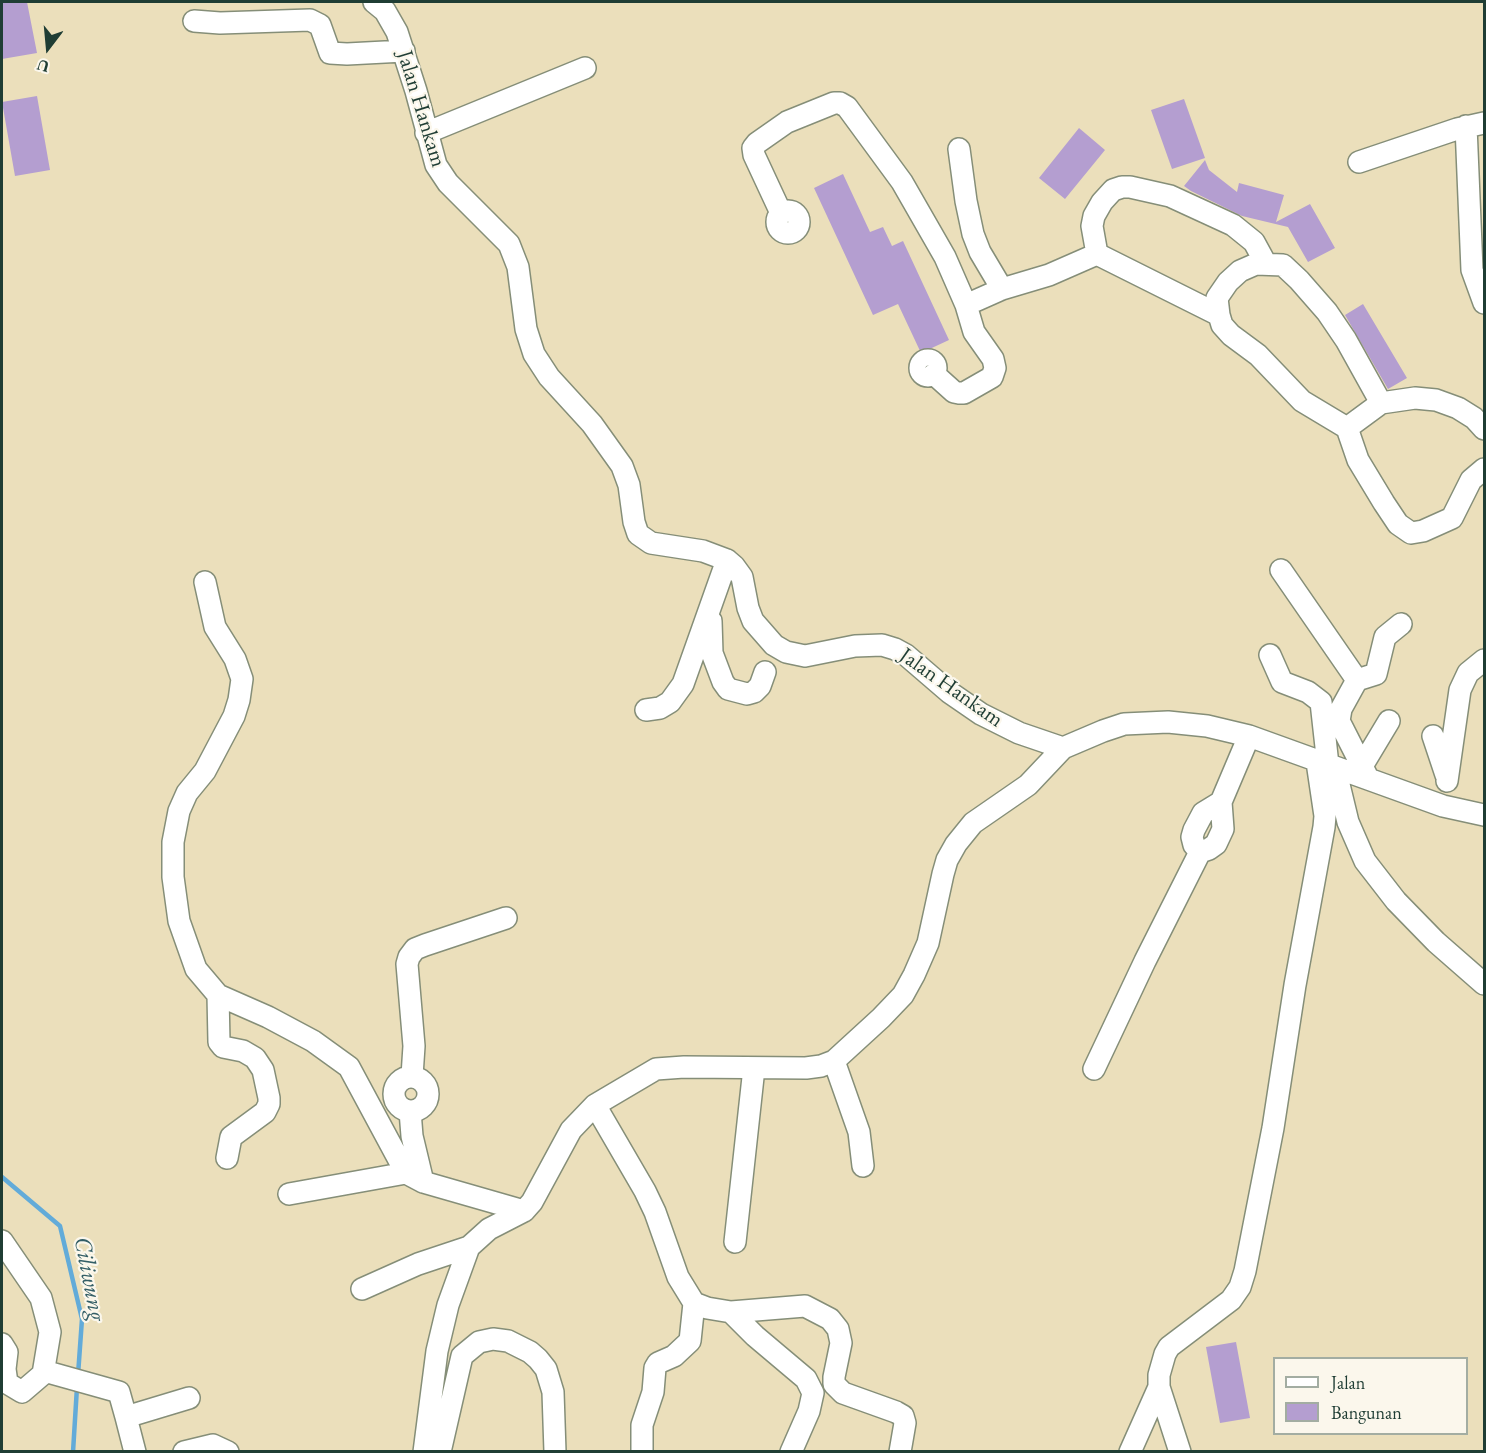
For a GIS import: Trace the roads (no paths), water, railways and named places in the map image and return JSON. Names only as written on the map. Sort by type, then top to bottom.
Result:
[{"type":"street","name":"Jalan Hankam","points":[[374,2],[391,19],[404,51],[432,155],[445,179],[509,244],[518,267],[526,329],[534,354],[553,382],[592,424],[622,466],[629,485],[638,534],[651,543],[692,549],[727,560],[742,577],[753,621],[767,639],[782,650],[805,656],[855,646],[891,647],[906,655],[949,692],[981,714],[1019,733],[1063,748]]},
{"type":"street","points":[[194,21],[220,23],[310,20],[320,25],[330,53],[404,51]]},
{"type":"street","points":[[426,133],[585,68]]},
{"type":"street","points":[[781,213],[754,155],[753,148],[786,122],[834,103],[845,105],[902,182],[945,257],[966,305],[974,332],[995,364],[992,377],[964,393],[954,392],[934,374]]},
{"type":"street","points":[[1359,162],[1475,125],[1472,270],[1485,303]]},
{"type":"street","points":[[959,149],[973,234],[980,252],[1002,289]]},
{"type":"street","points":[[1097,254],[1092,226],[1094,216],[1102,202],[1113,190],[1130,187],[1170,196],[1233,225],[1254,242],[1266,264]]},
{"type":"street","points":[[966,305],[1002,289],[1049,275],[1097,254]]},
{"type":"street","points":[[1097,254],[1219,315]]},
{"type":"street","points":[[1381,403],[1346,340],[1327,312],[1299,280],[1282,265],[1256,264],[1233,276],[1217,298],[1219,315],[1228,332],[1258,355],[1313,409],[1347,428],[1358,460],[1398,524],[1411,533],[1423,531],[1452,518],[1471,480],[1485,470]]},
{"type":"street","points":[[1347,428],[1381,403],[1415,398],[1436,400],[1458,408],[1474,418],[1485,429]]},
{"type":"street","points":[[646,710],[660,708],[670,702],[683,684],[727,560]]},
{"type":"street","points":[[1281,570],[1357,680]]},
{"type":"street","points":[[205,582],[215,627],[235,659],[242,679],[234,717],[205,771],[187,793],[178,811],[173,842],[173,877],[179,921],[202,979],[218,995],[268,1017],[313,1041],[349,1067],[415,1177]]},
{"type":"street","points":[[712,604],[712,653],[723,682],[733,692],[750,694],[760,686],[765,672]]},
{"type":"street","points":[[1365,772],[1339,721],[1341,709],[1357,680],[1376,675],[1385,637],[1401,624]]},
{"type":"street","points":[[1130,1452],[1159,1386],[1161,1365],[1169,1347],[1231,1300],[1240,1287],[1273,1128],[1295,986],[1324,826],[1327,765],[1321,702],[1308,692],[1282,682],[1270,655]]},
{"type":"street","points":[[1447,781],[1460,690],[1468,673],[1485,660]]},
{"type":"street","points":[[1365,772],[1389,721]]},
{"type":"street","points":[[362,1288],[418,1264],[469,1247],[489,1229],[524,1212],[532,1202],[571,1130],[595,1105],[656,1069],[684,1067],[806,1068],[834,1061],[903,995],[928,943],[947,860],[962,837],[981,817],[1028,784],[1063,748],[1112,728],[1146,722],[1194,724],[1250,736],[1327,765],[1365,772],[1416,798],[1456,810],[1485,814]]},
{"type":"street","points":[[1094,1069],[1200,852],[1216,844],[1224,829],[1221,802],[1250,736]]},
{"type":"street","points":[[1433,736],[1456,810]]},
{"type":"street","points":[[1327,765],[1350,828],[1365,861],[1375,875],[1396,901],[1436,942],[1485,984]]},
{"type":"street","points":[[415,1177],[410,1111],[422,1108],[429,1092],[423,1081],[412,1076],[414,1046],[407,964],[409,957],[415,949],[506,918]]},
{"type":"street","points":[[218,995],[219,1042],[223,1047],[243,1051],[255,1058],[262,1070],[269,1098],[265,1112],[231,1137],[227,1158]]},
{"type":"street","points":[[834,1061],[859,1132],[863,1166]]},
{"type":"street","points":[[735,1242],[754,1068]]},
{"type":"street","points":[[595,1105],[645,1191],[655,1212],[678,1277],[694,1303],[689,1343],[674,1356],[658,1363],[655,1368],[653,1392],[642,1425],[642,1452]]},
{"type":"street","points":[[289,1194],[415,1177],[524,1212]]},
{"type":"street","points":[[2,1241],[41,1298],[50,1332],[53,1374]]},
{"type":"street","points":[[424,1452],[437,1351],[448,1305],[469,1247]]},
{"type":"street","points":[[694,1303],[731,1312],[800,1306],[816,1310],[830,1319],[838,1329],[841,1343],[834,1384],[843,1393],[903,1416],[905,1423],[900,1452]]},
{"type":"street","points":[[731,1312],[755,1336],[806,1379],[813,1393],[809,1411],[791,1452]]},
{"type":"street","points":[[440,1452],[462,1356],[474,1345],[493,1339],[516,1344],[538,1359],[546,1369],[553,1392],[555,1452]]},
{"type":"street","points":[[2,1344],[8,1352],[5,1369],[7,1383],[22,1392],[43,1374],[53,1374],[119,1392],[135,1452]]},
{"type":"street","points":[[437,1351],[462,1356]]},
{"type":"street","points":[[1159,1386],[1180,1452]]},
{"type":"street","points":[[126,1417],[189,1398]]},
{"type":"street","points":[[184,1452],[213,1445],[228,1452]]},
{"type":"waterway","name":"Ciliwung","points":[[2,1177],[60,1226],[82,1319],[78,1375]]},
{"type":"waterway","name":"Ciliwung","points":[[73,1452],[77,1387]]}]
